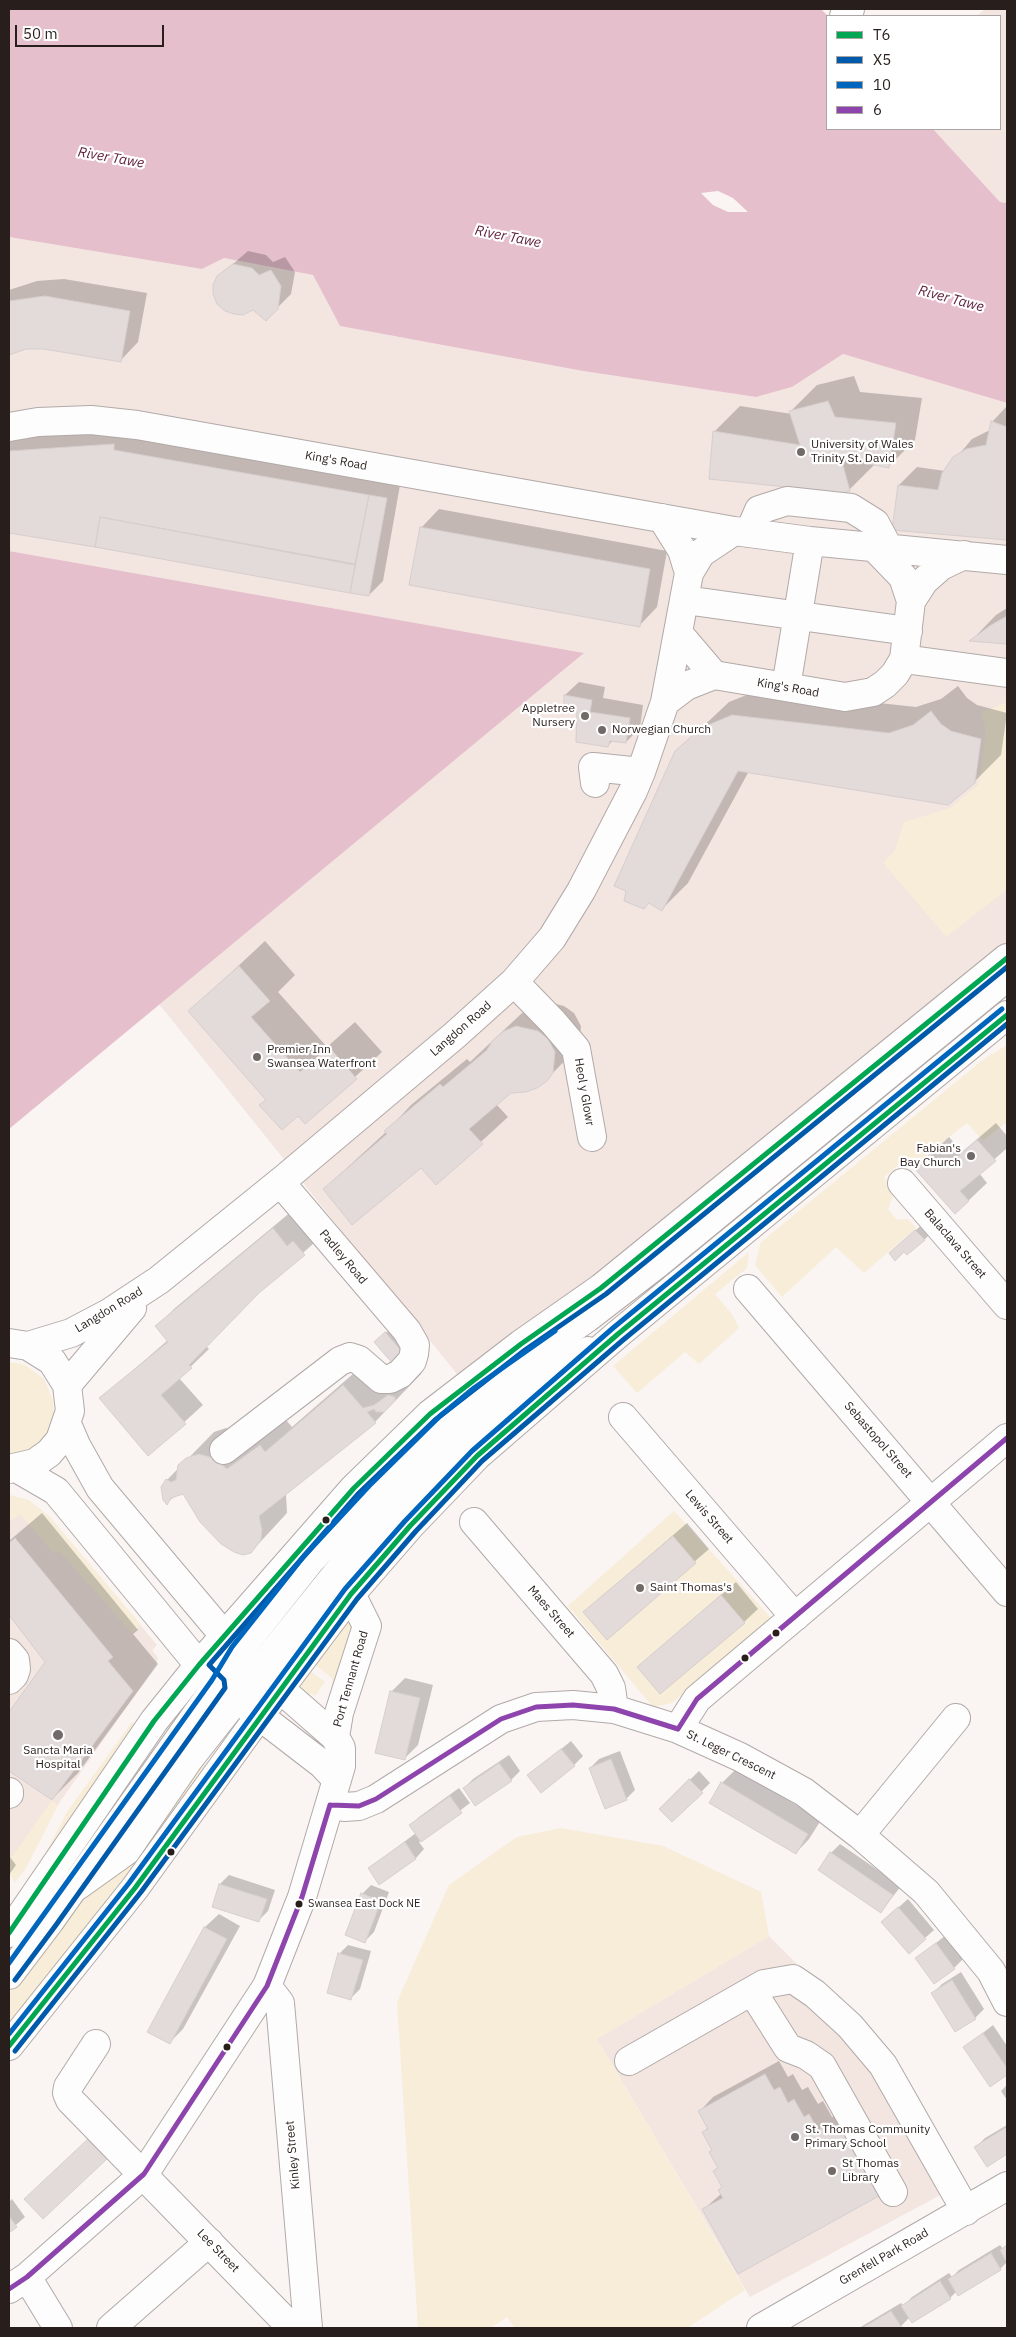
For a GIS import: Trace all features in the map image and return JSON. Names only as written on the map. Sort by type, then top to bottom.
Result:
[{"type":"main road","name":"King's Road","points":[[9,427],[38,422],[91,420],[137,425],[742,532],[1007,560]]},
{"type":"main road","points":[[665,702],[686,686],[714,675],[679,634],[687,586],[701,553],[742,532],[759,510],[787,501],[851,508],[875,523],[882,548]]},
{"type":"main road","points":[[662,518],[682,550],[687,586]]},
{"type":"main road","points":[[786,687],[810,540]]},
{"type":"main road","name":"King's Road","points":[[714,675],[845,698],[873,692],[885,684],[904,659],[911,601],[903,577],[882,548]]},
{"type":"main road","name":"King's Road","points":[[911,601],[924,581],[941,566],[964,555]]},
{"type":"main road","points":[[687,586],[798,614],[908,631]]},
{"type":"main road","name":"Langdon Road","points":[[18,1344],[71,1333],[109,1313],[159,1280],[280,1182],[455,1035],[514,982],[552,938],[581,891],[642,772],[665,702],[679,634]]},
{"type":"main road","points":[[904,659],[1007,673]]},
{"type":"main road","points":[[595,783],[593,767],[642,772]]},
{"type":"main road","points":[[228,1691],[232,1645],[354,1488],[430,1414],[521,1344],[601,1288],[1007,958]]},
{"type":"main road","points":[[9,1933],[150,1726],[199,1665],[232,1645],[374,1491],[445,1421],[478,1394],[587,1318],[657,1264],[1007,977]]},
{"type":"main road","name":"Heol y Glowr","points":[[514,982],[576,1049],[592,1137]]},
{"type":"main road","points":[[9,2046],[135,1888],[260,1715],[352,1594],[410,1526],[477,1456],[618,1334],[1007,1015]]},
{"type":"main road","name":"Padley Road","points":[[224,1450],[340,1361],[350,1357],[358,1360],[381,1379],[390,1379],[400,1374],[412,1361],[414,1354],[415,1345],[407,1331],[280,1182]]},
{"type":"main road","name":"Balaclava Street","points":[[902,1183],[1007,1306]]},
{"type":"main road","name":"Langdon Road","points":[[67,1385],[116,1325],[159,1280]]},
{"type":"main road","name":"Sebastopol Street","points":[[748,1288],[1007,1592]]},
{"type":"main road","points":[[9,1975],[72,1890],[232,1684],[247,1679],[259,1670],[367,1536],[437,1464],[490,1415],[554,1371],[618,1334]]},
{"type":"main road","points":[[14,1469],[35,1463],[49,1453],[60,1440],[67,1424],[70,1404],[67,1385],[52,1361],[18,1344]]},
{"type":"main road","name":"Lewis Street","points":[[623,1417],[795,1616]]},
{"type":"main road","name":"Port Tennant Road","points":[[18,2283],[144,2174],[267,1986],[302,1897],[340,1766],[341,1748],[335,1737],[232,1645],[100,1488],[76,1445],[67,1424]]},
{"type":"main road","points":[[678,1729],[697,1699],[1007,1438]]},
{"type":"main road","points":[[14,1469],[56,1491],[199,1665],[228,1691],[322,1764],[333,1792]]},
{"type":"main road","name":"Maes Street","points":[[474,1522],[604,1674],[611,1688],[614,1709]]},
{"type":"main road","name":"Port Tennant Road","points":[[335,1737],[339,1713],[367,1626],[352,1594]]},
{"type":"main road","points":[[9,1653],[15,1660],[16,1669],[14,1675],[9,1680]]},
{"type":"main road","points":[[228,1691],[248,1691],[264,1687],[280,1688]]},
{"type":"main road","name":"St. Leger Crescent","points":[[333,1792],[344,1807],[359,1806],[376,1799],[500,1719],[536,1707],[573,1705],[614,1709],[678,1729],[740,1757],[804,1792],[860,1835],[926,1892],[991,1971],[1007,2002]]},
{"type":"main road","points":[[860,1835],[956,1718]]},
{"type":"main road","points":[[629,2062],[764,1984],[793,1979],[815,1994],[850,2026],[883,2065],[966,2211]]},
{"type":"main road","name":"Kinley Street","points":[[267,1986],[280,2003],[308,2328]]},
{"type":"main road","points":[[752,1991],[788,2048],[806,2055],[822,2066],[835,2086],[893,2192]]},
{"type":"main road","name":"Lee Street","points":[[96,2044],[68,2087],[67,2093],[76,2107],[144,2174],[292,2328]]},
{"type":"main road","name":"Grenfell Park Road","points":[[761,2328],[1007,2186]]},
{"type":"main road","points":[[111,2328],[209,2242]]},
{"type":"main road","points":[[18,2283],[58,2328]]},
{"type":"shaded area","points":[[985,9],[1007,9],[1007,203],[1000,202],[934,130],[1001,130],[1001,15],[978,15]]},
{"type":"shaded area","points":[[9,237],[202,269],[224,258],[313,275],[340,326],[583,371],[756,397],[792,387],[843,354],[1007,403],[1007,971],[461,1379],[159,1004],[584,653],[9,551]]},
{"type":"shaded area","points":[[1007,702],[1007,890],[946,937],[883,863],[895,850],[904,822],[950,808],[979,784],[986,729],[981,713]]},
{"type":"shaded area","points":[[1007,1045],[1007,1122],[983,1141],[967,1123],[927,1154],[929,1158],[914,1168],[905,1160],[884,1177],[894,1194],[888,1209],[897,1220],[908,1219],[916,1228],[864,1273],[836,1247],[782,1297],[755,1265],[761,1242],[984,1059]]},
{"type":"shaded area","points":[[749,1252],[747,1268],[715,1294],[733,1316],[739,1328],[699,1364],[685,1352],[637,1393],[613,1366]]},
{"type":"shaded area","points":[[9,1362],[25,1365],[44,1379],[53,1401],[54,1413],[45,1436],[36,1445],[25,1452],[9,1455]]},
{"type":"shaded area","name":"Sancta Maria Hospital","points":[[9,1495],[28,1500],[49,1516],[157,1645],[152,1650],[158,1658],[156,1665],[10,1873]]},
{"type":"shaded area","points":[[9,1495],[28,1500],[49,1516],[141,1625],[132,1633],[59,1551],[54,1554],[20,1514],[9,1522]]},
{"type":"shaded area","points":[[674,1511],[771,1618],[672,1703],[653,1707],[568,1606]]},
{"type":"shaded area","points":[[347,1620],[357,1620],[331,1706],[332,1678],[315,1665]]},
{"type":"shaded area","points":[[310,1671],[325,1682],[315,1696],[311,1693],[306,1699],[301,1685]]},
{"type":"shaded area","points":[[132,1722],[140,1728],[33,1877],[67,1812]]},
{"type":"shaded area","points":[[198,1760],[210,1768],[9,2031],[9,1994],[83,1897]]},
{"type":"shaded area","points":[[52,1800],[58,1805],[26,1868],[15,1882],[9,1874],[9,1861]]},
{"type":"shaded area","points":[[561,1828],[663,1846],[761,1892],[769,1936],[597,2039],[745,2290],[687,2328],[515,2328],[507,2317],[490,2328],[418,2328],[397,2002],[449,1885],[517,1837]]},
{"type":"shaded area","name":"St. Thomas Community Primary School","points":[[769,1936],[886,2053],[961,2184],[750,2297],[597,2039]]},
{"type":"water","name":"River Tawe","points":[[9,9],[821,9],[827,15],[826,130],[934,130],[1000,202],[1007,203],[1007,403],[843,354],[792,387],[756,397],[583,371],[340,326],[313,275],[224,258],[202,269],[9,237]],"holes":[[[718,191],[733,198],[748,212],[728,212],[713,205],[701,193]]]},
{"type":"water","points":[[9,551],[393,619],[584,653],[9,1129]]},
{"type":"building","points":[[233,264],[252,268],[259,275],[271,270],[281,286],[278,309],[266,321],[253,310],[243,315],[234,314],[225,311],[217,304],[213,294],[213,285],[217,276]]},
{"type":"building","points":[[45,296],[130,311],[121,362],[44,349],[26,349],[9,355],[9,301]]},
{"type":"building","name":"University of Wales Trinity St. David","points":[[828,401],[835,417],[896,423],[889,468],[841,458],[850,491],[812,503],[806,489],[709,479],[713,431],[800,445],[789,411]]},
{"type":"building","points":[[991,421],[1007,427],[1007,540],[892,530],[898,485],[938,490],[942,473],[953,457],[966,449],[986,445]]},
{"type":"building","points":[[114,444],[114,450],[369,495],[355,564],[100,517],[95,547],[9,533],[9,451]]},
{"type":"building","points":[[369,495],[387,498],[369,596],[350,593]]},
{"type":"building","points":[[100,517],[355,565],[350,593],[95,547]]},
{"type":"building","points":[[420,527],[650,569],[640,627],[409,585]]},
{"type":"building","points":[[1007,616],[1007,644],[969,641],[991,625]]},
{"type":"building","name":"Norwegian Church","points":[[564,695],[592,700],[590,712],[630,718],[626,743],[610,741],[608,747],[576,742],[577,710],[564,707]]},
{"type":"building","points":[[931,711],[941,724],[951,731],[981,739],[975,783],[948,805],[738,771],[662,911],[649,903],[644,909],[624,901],[626,891],[614,886],[675,751],[701,728],[732,715],[889,733],[913,725]]},
{"type":"building","name":"Premier Inn Swansea Waterfront","points":[[239,966],[270,1001],[251,1017],[300,1072],[329,1047],[357,1079],[305,1124],[298,1116],[282,1130],[259,1105],[266,1100],[188,1011]]},
{"type":"building","points":[[516,1026],[538,1031],[548,1039],[555,1052],[553,1073],[547,1081],[537,1088],[526,1092],[511,1093],[469,1129],[483,1144],[436,1185],[421,1168],[352,1225],[323,1189],[387,1134],[384,1131],[440,1084],[443,1087],[487,1050],[493,1040],[504,1031]]},
{"type":"building","points":[[977,1140],[996,1161],[960,1191],[969,1201],[955,1214],[914,1168],[930,1154],[943,1169]]},
{"type":"building","points":[[273,1228],[287,1246],[293,1241],[305,1255],[259,1293],[189,1365],[192,1368],[161,1395],[186,1424],[148,1456],[99,1398],[168,1342],[155,1326]]},
{"type":"building","points":[[915,1230],[925,1240],[907,1255],[904,1252],[895,1261],[889,1253]]},
{"type":"building","points":[[385,1332],[404,1354],[393,1364],[374,1342]]},
{"type":"building","points":[[343,1385],[363,1408],[374,1405],[388,1395],[395,1397],[395,1401],[384,1412],[376,1412],[374,1409],[367,1412],[376,1423],[259,1516],[262,1530],[261,1540],[251,1553],[243,1555],[221,1544],[200,1522],[183,1494],[171,1498],[167,1505],[163,1500],[161,1487],[166,1479],[171,1482],[176,1480],[178,1465],[186,1458],[199,1454],[213,1458],[227,1469],[260,1445],[265,1452]]},
{"type":"building","name":"Saint Thomas's","points":[[673,1536],[696,1563],[607,1640],[583,1612]]},
{"type":"building","points":[[15,1538],[113,1657],[108,1661],[133,1691],[52,1800],[9,1771],[9,1712],[45,1662],[9,1615],[9,1543]]},
{"type":"building","points":[[721,1595],[745,1623],[660,1694],[637,1667]]},
{"type":"building","points":[[390,1691],[420,1698],[405,1760],[375,1753]]},
{"type":"building","points":[[561,1749],[575,1766],[541,1793],[527,1775]]},
{"type":"building","points":[[611,1759],[627,1800],[605,1809],[589,1768]]},
{"type":"building","points":[[499,1763],[512,1781],[475,1806],[463,1788]]},
{"type":"building","points":[[689,1779],[703,1793],[672,1822],[659,1809]]},
{"type":"building","points":[[721,1782],[808,1834],[796,1854],[709,1803]]},
{"type":"building","points":[[450,1796],[462,1813],[421,1842],[409,1825]]},
{"type":"building","points":[[405,1842],[416,1859],[379,1885],[368,1868]]},
{"type":"building","points":[[830,1852],[893,1895],[881,1913],[818,1870]]},
{"type":"building","points":[[219,1884],[267,1899],[259,1922],[212,1907]]},
{"type":"building","points":[[361,1893],[381,1901],[365,1943],[345,1935]]},
{"type":"building","points":[[898,1907],[926,1939],[909,1954],[881,1922]]},
{"type":"building","points":[[204,1927],[227,1939],[170,2044],[147,2032]]},
{"type":"building","points":[[936,1943],[955,1969],[934,1984],[915,1958]]},
{"type":"building","points":[[338,1953],[363,1960],[351,2000],[327,1993]]},
{"type":"building","points":[[952,1980],[976,2019],[955,2032],[931,1993]]},
{"type":"building","points":[[983,2033],[1007,2068],[1007,2075],[990,2087],[963,2047]]},
{"type":"building","points":[[765,2074],[774,2090],[780,2087],[788,2103],[794,2099],[804,2117],[809,2114],[818,2130],[824,2127],[828,2134],[848,2123],[886,2192],[738,2274],[702,2209],[723,2198],[718,2190],[722,2187],[713,2171],[718,2168],[709,2152],[712,2150],[702,2132],[708,2129],[698,2111]]},
{"type":"building","points":[[1007,2127],[1007,2154],[987,2167],[974,2147]]},
{"type":"building","points":[[89,2138],[108,2158],[43,2219],[24,2199]]},
{"type":"building","points":[[9,2216],[17,2227],[9,2233]]},
{"type":"building","points":[[1007,2245],[1007,2263],[1000,2250]]},
{"type":"building","points":[[991,2253],[1001,2270],[958,2296],[948,2279]]},
{"type":"building","points":[[940,2281],[951,2299],[912,2323],[901,2306]]},
{"type":"building","points":[[891,2311],[902,2328],[862,2328]]},
{"type":"transit line","name":"T6","points":[[9,1933],[154,1721],[199,1665],[354,1488],[430,1414],[521,1344],[601,1288],[1007,958]]},
{"type":"transit line","name":"X5","points":[[15,1980],[225,1688],[224,1680],[209,1665],[359,1493],[435,1420],[525,1350],[606,1294],[1007,967]]},
{"type":"transit line","name":"10","points":[[9,2034],[129,1883],[345,1589],[405,1521],[472,1451],[613,1328],[1002,1009]]},
{"type":"transit line","name":"T6","points":[[9,2046],[135,1888],[351,1594],[410,1526],[477,1456],[618,1334],[1007,1015]]},
{"type":"transit line","name":"X5","points":[[15,2051],[141,1892],[357,1599],[416,1531],[482,1461],[623,1340],[1007,1024]]},
{"type":"transit line","name":"10","points":[[9,1963],[212,1680],[232,1647],[304,1556],[369,1486],[440,1416],[474,1388],[555,1331]]},
{"type":"transit line","name":"6","points":[[678,1729],[697,1699],[1007,1438]]},
{"type":"transit line","name":"6","points":[[330,1805],[359,1806],[376,1799],[501,1719],[536,1707],[573,1705],[614,1709],[678,1729]]},
{"type":"transit line","name":"6","points":[[9,2289],[27,2277],[144,2174],[267,1986],[302,1897],[330,1805]]},
{"type":"place","name":"University of Wales Trinity St. David","points":[[801,452]]},
{"type":"place","name":"Appletree Nursery","points":[[585,716]]},
{"type":"place","name":"Norwegian Church","points":[[602,730]]},
{"type":"place","name":"Premier Inn Swansea Waterfront","points":[[257,1057]]},
{"type":"place","name":"Fabian's Bay Church","points":[[971,1156]]},
{"type":"place","name":"Saint Thomas's","points":[[640,1588]]},
{"type":"place","name":"Sancta Maria Hospital","points":[[58,1735]]},
{"type":"place","name":"Swansea East Dock NE","points":[[299,1904]]},
{"type":"place","name":"St. Thomas Community Primary School","points":[[795,2137]]},
{"type":"place","name":"St Thomas Library","points":[[832,2171]]}]
